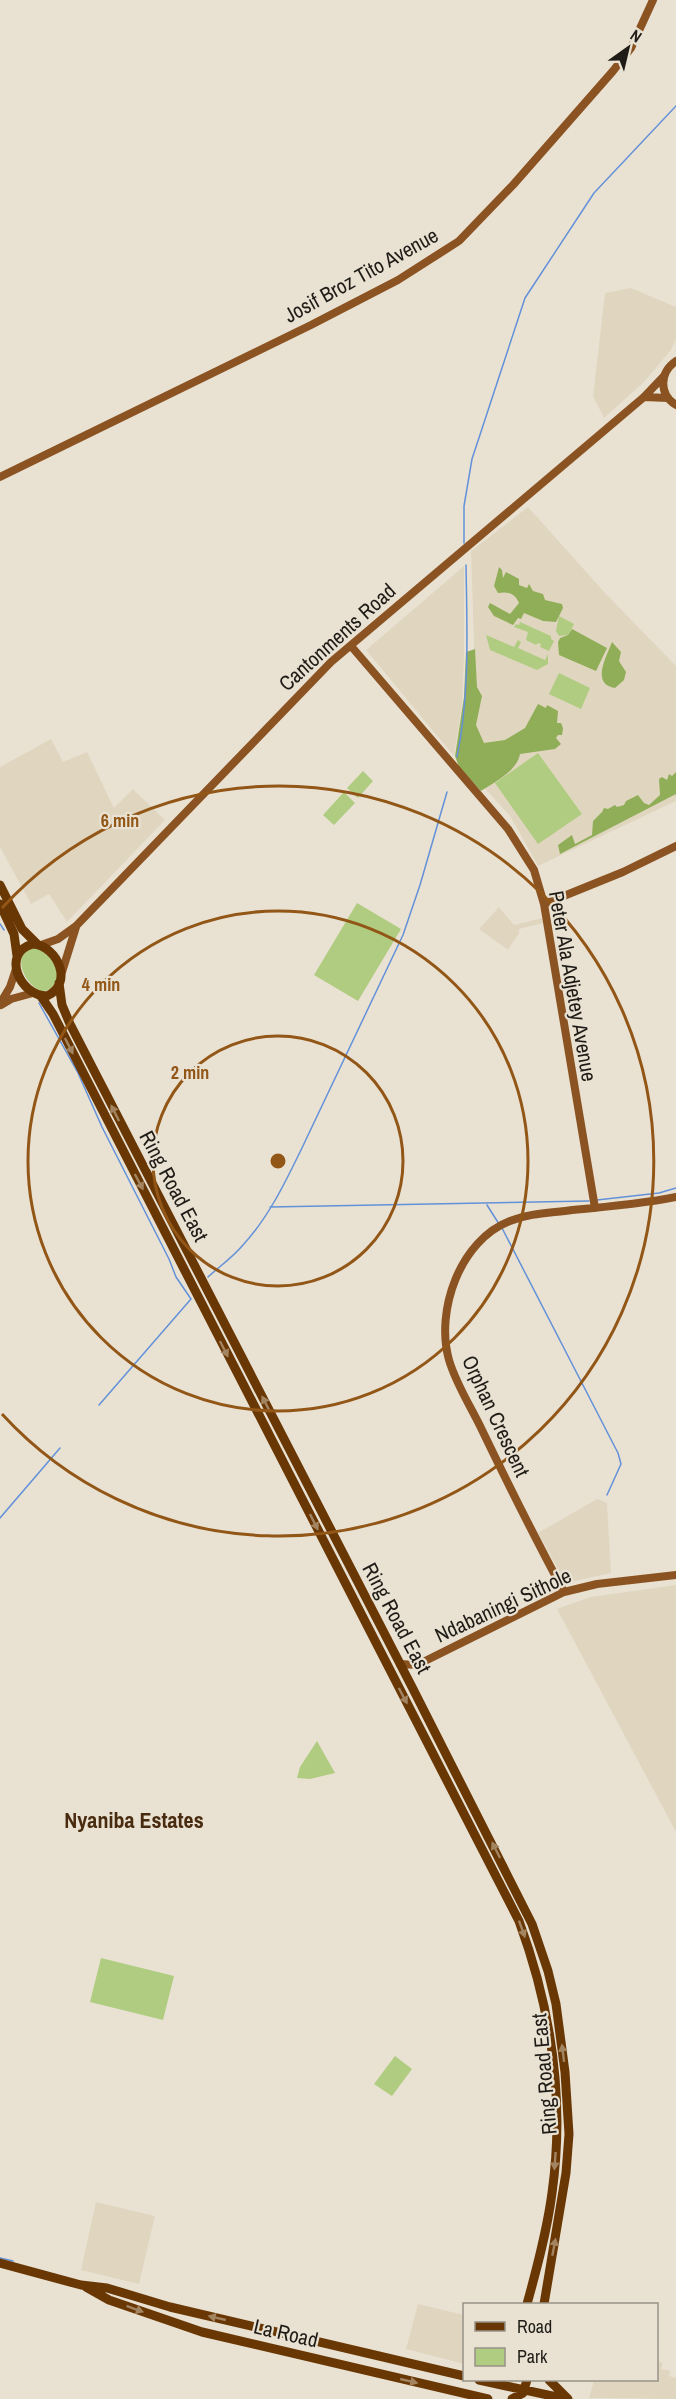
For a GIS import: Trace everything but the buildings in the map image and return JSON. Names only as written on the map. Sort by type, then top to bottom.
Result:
[{"type":"main road","points":[[0,885],[22,929],[54,955],[62,972],[60,983],[52,993],[36,994],[20,980],[16,965],[14,934],[0,904]]},
{"type":"main road","points":[[16,965],[19,953],[25,947],[39,945]]},
{"type":"main road","name":"Ring Road East","points":[[60,983],[62,1005],[70,1024],[412,1687],[531,1924],[548,1971],[566,2072],[568,2143],[563,2195],[544,2303]]},
{"type":"main road","name":"Ring Road East","points":[[36,994],[53,1014],[513,1907],[534,1965],[548,2023],[556,2080],[556,2154],[549,2216],[528,2303]]},
{"type":"main road","points":[[239,1377],[249,1373]]},
{"type":"main road","points":[[548,2023],[558,2020]]},
{"type":"main road","name":"La Road","points":[[0,2263],[81,2285],[107,2288],[170,2307],[463,2376]]},
{"type":"main road","name":"La Road","points":[[81,2285],[109,2300],[166,2320],[246,2343],[488,2399]]},
{"type":"main road","points":[[166,2320],[170,2307]]},
{"type":"main road","points":[[352,2367],[356,2351]]},
{"type":"main road","points":[[497,2381],[525,2384],[567,2399]]},
{"type":"main road","points":[[551,2381],[567,2399]]},
{"type":"main road","points":[[512,2399],[519,2397],[525,2384]]},
{"type":"street","name":"Josif Broz Tito Avenue","points":[[0,477],[311,325],[398,280],[459,241],[513,185],[613,71],[635,41],[653,0]]},
{"type":"street","name":"Cantonments Road","points":[[39,945],[58,939],[76,926],[297,695],[351,646],[644,397],[675,361]]},
{"type":"street","points":[[664,376],[663,389],[676,405]]},
{"type":"street","points":[[644,397],[668,398]]},
{"type":"street","name":"Peter Ala Adjetey Avenue","points":[[351,646],[501,819],[528,860],[544,904],[574,1094],[595,1206]]},
{"type":"street","points":[[544,904],[623,872],[676,846]]},
{"type":"street","name":"Cantonments Road","points":[[62,972],[76,926]]},
{"type":"street","points":[[0,1005],[10,987],[16,965]]},
{"type":"street","points":[[0,1005],[11,999],[36,994]]},
{"type":"street","name":"Orphan Crescent","points":[[564,1592],[522,1513],[455,1376],[446,1347],[446,1310],[450,1292],[457,1276],[476,1247],[506,1222],[533,1215],[676,1197]]},
{"type":"street","name":"Ndabaningi Sithole","points":[[400,1664],[417,1665],[564,1592],[597,1584],[676,1575]]},
{"type":"street","name":"Ndabaningi Sithole","points":[[412,1687],[412,1676],[417,1665]]},
{"type":"shaded area","points":[[631,288],[676,307],[676,339],[671,350],[644,382],[604,418],[593,396],[605,293]]},
{"type":"shaded area","points":[[528,507],[607,595],[676,666],[676,801],[538,866],[510,816],[461,762],[471,717],[474,644],[471,551]]},
{"type":"shaded area","points":[[464,566],[462,705],[454,756],[366,650]]},
{"type":"shaded area","points":[[51,739],[63,762],[87,752],[114,808],[133,789],[165,820],[67,922],[49,894],[31,904],[0,847],[0,767]]},
{"type":"shaded area","points":[[499,907],[514,925],[542,918],[543,923],[519,929],[519,933],[508,950],[479,929]]},
{"type":"shaded area","points":[[597,1499],[607,1503],[611,1573],[570,1582],[563,1578],[538,1533]]},
{"type":"shaded area","points":[[676,1585],[676,1832],[557,1609],[590,1597]]},
{"type":"shaded area","points":[[96,2202],[155,2216],[139,2284],[81,2270]]},
{"type":"shaded area","points":[[418,2304],[463,2315],[463,2364],[406,2349]]},
{"type":"shaded area","points":[[658,2361],[663,2363],[661,2369],[670,2371],[669,2376],[676,2378],[676,2399],[589,2398],[594,2381],[658,2381]]},
{"type":"green space","points":[[499,567],[503,578],[506,572],[519,579],[519,585],[527,588],[529,584],[533,591],[543,594],[545,600],[562,604],[563,608],[556,622],[543,621],[524,613],[521,619],[518,618],[513,625],[494,616],[488,607],[490,603],[510,614],[519,603],[511,594],[498,593],[494,586]]},
{"type":"green space","points":[[559,616],[574,624],[568,635],[559,636],[556,631]]},
{"type":"green space","points":[[520,622],[551,636],[554,641],[549,651],[540,647],[541,644],[536,645],[526,640],[528,632],[514,627]]},
{"type":"green space","points":[[572,629],[607,648],[596,671],[559,655],[560,638],[568,635]]},
{"type":"green space","points":[[486,635],[514,647],[518,640],[521,642],[518,648],[545,660],[548,654],[548,664],[537,670],[490,650]]},
{"type":"green space","points":[[612,642],[621,652],[619,661],[626,672],[624,680],[615,688],[603,681],[602,675],[604,662]]},
{"type":"green space","points":[[475,649],[477,687],[482,696],[476,725],[484,743],[505,740],[525,728],[538,704],[546,708],[547,705],[558,711],[557,723],[561,723],[563,728],[562,735],[556,738],[561,744],[555,749],[520,754],[510,771],[481,791],[459,767],[455,756],[464,697],[466,652]]},
{"type":"green space","points":[[559,673],[590,688],[581,709],[549,694]]},
{"type":"green space","points":[[538,753],[582,814],[538,844],[495,783]]},
{"type":"green space","points":[[363,771],[373,781],[358,798],[347,788]]},
{"type":"green space","points":[[676,772],[676,794],[560,854],[558,845],[572,835],[575,844],[592,835],[593,821],[604,808],[624,805],[626,801],[638,795],[644,803],[649,805],[660,795],[659,779],[662,777],[667,780],[669,774],[672,776]]},
{"type":"green space","points":[[344,792],[355,803],[334,825],[323,815]]},
{"type":"green space","points":[[357,903],[401,929],[358,1001],[314,975]]},
{"type":"green space","points":[[35,947],[53,962],[58,975],[52,987],[44,992],[30,983],[22,969],[23,955],[27,950]]},
{"type":"green space","points":[[317,1741],[335,1773],[310,1779],[297,1778],[300,1767]]},
{"type":"green space","points":[[101,1958],[174,1976],[163,2020],[90,2002]]},
{"type":"green space","points":[[395,2056],[412,2069],[392,2096],[374,2084]]},
{"type":"waterway","points":[[464,543],[464,506],[472,459],[525,298],[594,193],[676,106]]},
{"type":"waterway","points":[[457,757],[466,685],[466,565]]},
{"type":"waterway","points":[[208,1277],[235,1254],[252,1235],[275,1200],[295,1162],[403,935],[447,792]]},
{"type":"waterway","points":[[0,924],[4,930]]},
{"type":"waterway","points":[[39,1003],[78,1073],[176,1277],[191,1299],[99,1405]]},
{"type":"waterway","points":[[597,1200],[659,1193],[676,1188]]},
{"type":"waterway","points":[[270,1207],[589,1201]]},
{"type":"waterway","points":[[487,1205],[499,1224]]},
{"type":"waterway","points":[[502,1228],[618,1453],[621,1464],[607,1495]]},
{"type":"waterway","points":[[0,1518],[60,1448]]},
{"type":"waterway","points":[[0,2258],[13,2261]]},
{"type":"district","name":"Nyaniba Estates","points":[[134,1820]]}]
